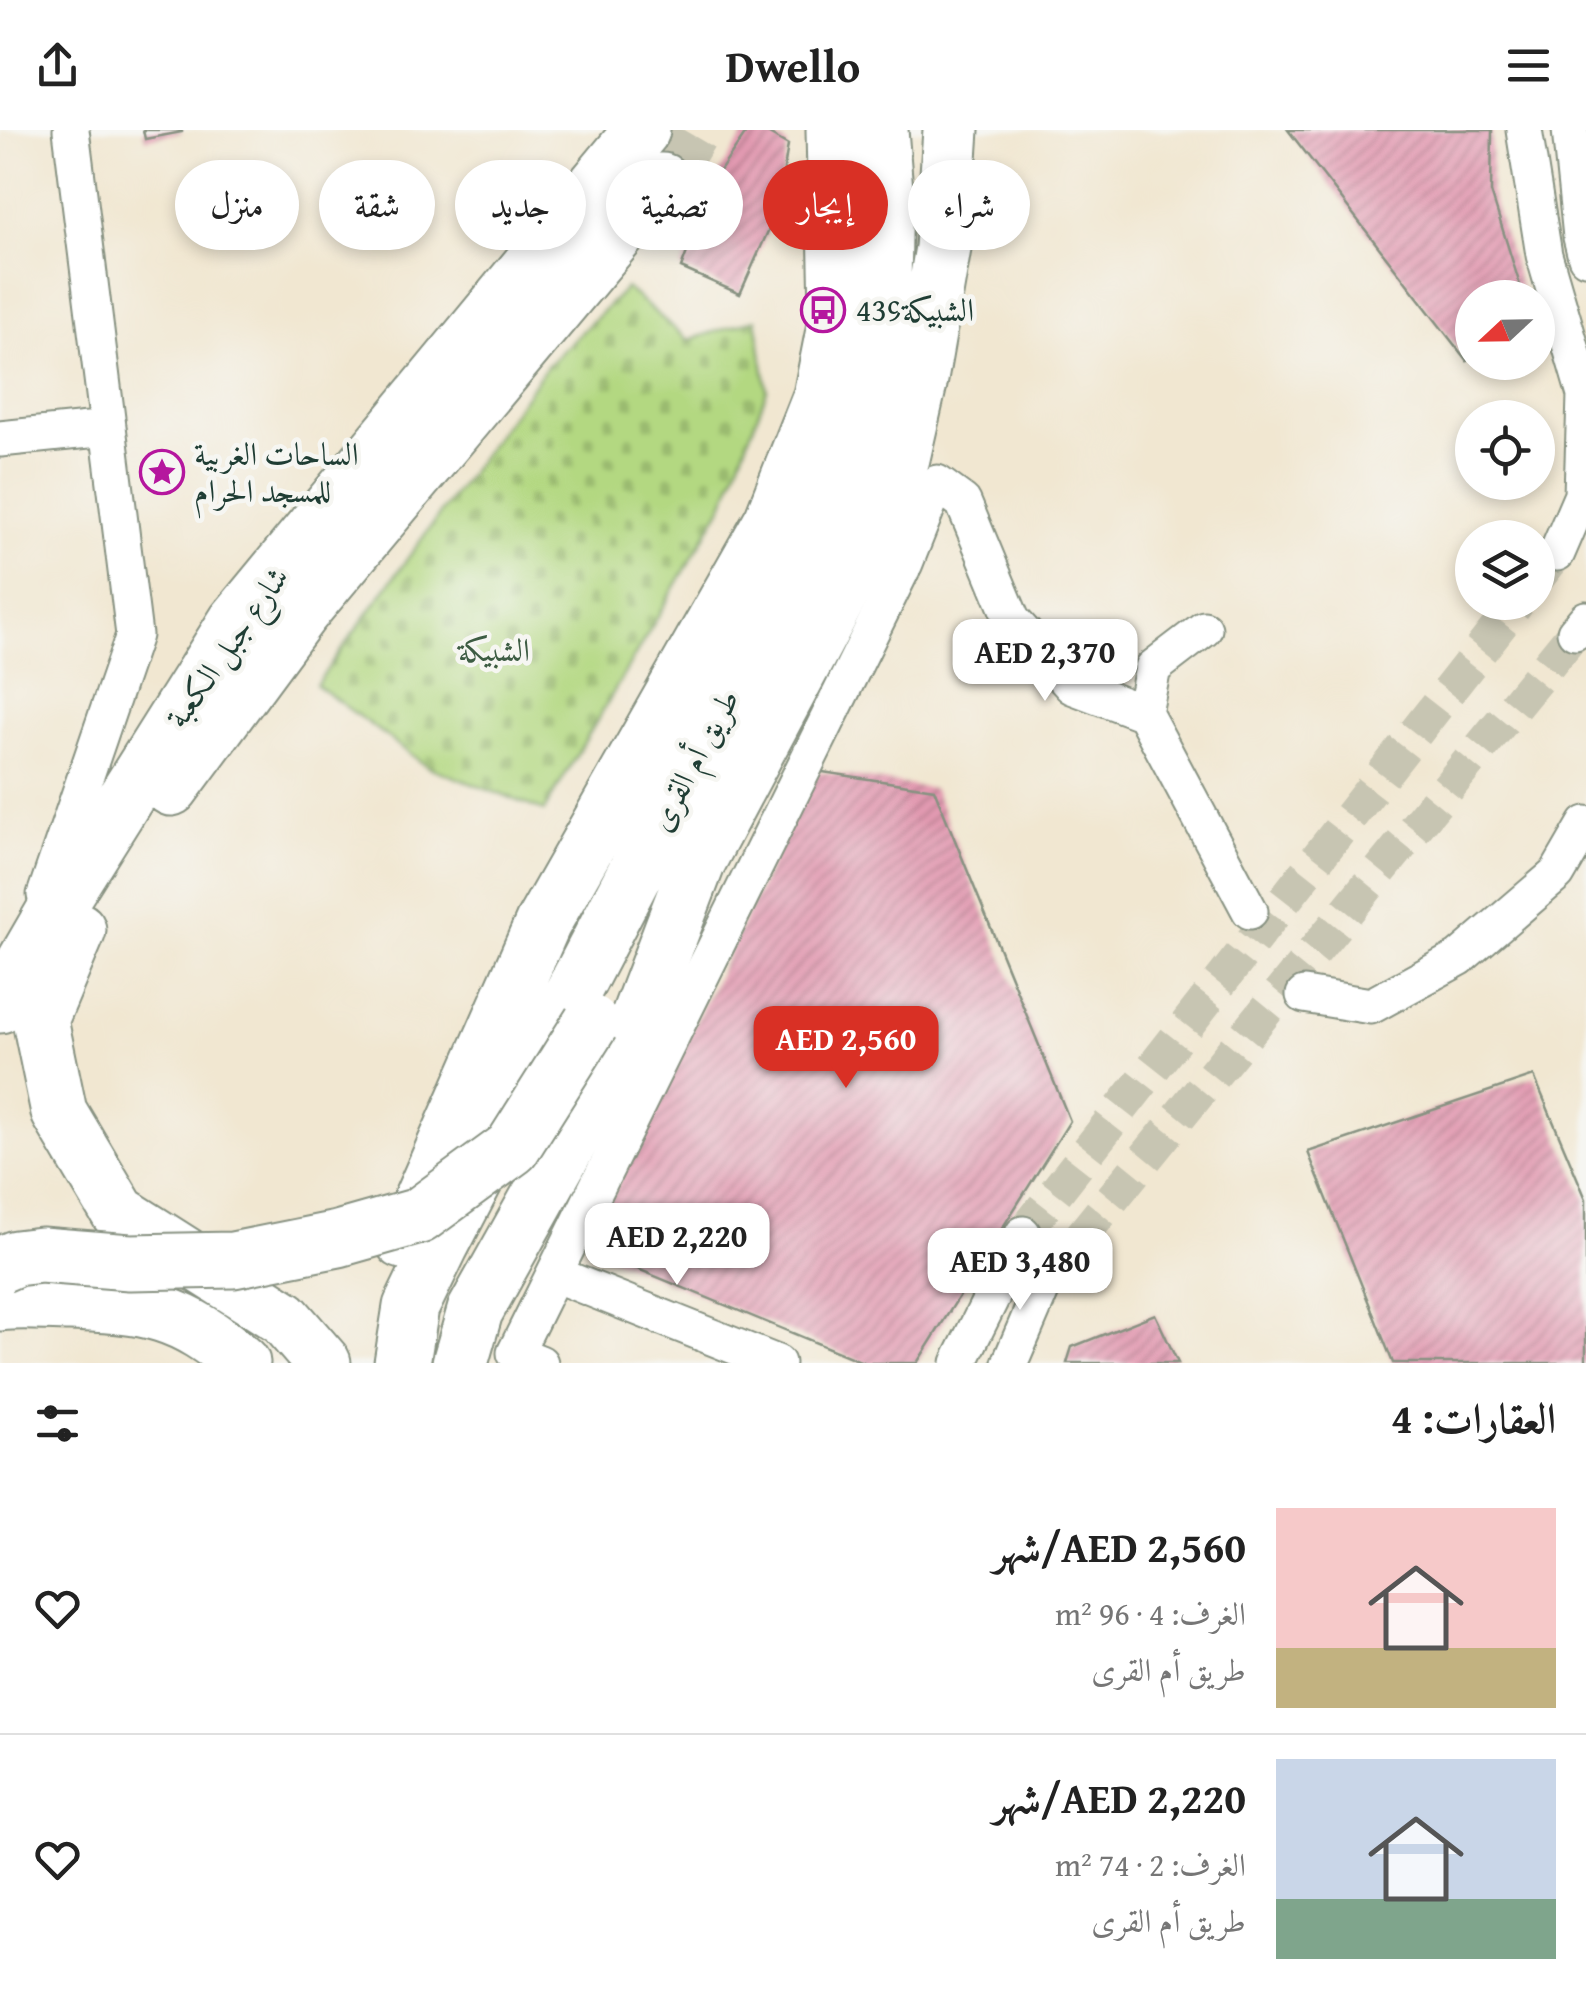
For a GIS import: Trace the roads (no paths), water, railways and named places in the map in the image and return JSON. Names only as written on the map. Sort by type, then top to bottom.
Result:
[{"type":"highway","name":"شارع جبل الكعبة","points":[[19,1001],[59,903],[236,622],[642,130]]},
{"type":"highway","name":"طريق أم القرى","points":[[367,1363],[395,1259],[542,922],[772,520],[821,396],[838,310],[834,130]]},
{"type":"highway","name":"طريق أم القرى","points":[[402,1363],[411,1307],[441,1245],[848,464],[882,329],[885,190],[880,130]]},
{"type":"highway","name":"طريق أم القرى","points":[[460,1363],[474,1311],[637,1021],[698,861],[871,536],[902,458],[943,248],[951,130]]},
{"type":"highway","name":"شارع جبل الكعبة","points":[[19,1001],[95,889],[302,612],[606,248]]},
{"type":"highway","points":[[0,1266],[16,1258],[41,1255],[130,1262],[233,1260],[338,1239],[420,1216],[512,1148],[698,861]]},
{"type":"highway","points":[[19,1001],[59,1112],[119,1213],[284,1318],[323,1363]]},
{"type":"highway","points":[[0,1303],[124,1306],[167,1313],[210,1336],[242,1363]]},
{"type":"street","points":[[19,1001],[134,635],[72,130]]},
{"type":"street","points":[[1524,130],[1544,256],[1586,395],[1584,491],[1571,549]]},
{"type":"street","points":[[1570,130],[1586,257]]},
{"type":"street","points":[[0,439],[108,428]]},
{"type":"street","points":[[540,1363],[515,1353],[905,563],[937,482],[963,502],[1012,620],[1072,686],[1144,713]]},
{"type":"street","points":[[1204,629],[1153,668],[1144,713],[1250,911]]},
{"type":"street","points":[[1304,995],[1371,1006],[1459,958],[1557,874],[1586,824]]},
{"type":"street","points":[[958,1363],[1024,1234]]},
{"type":"street","points":[[554,1274],[777,1363]]},
{"type":"street","points":[[1010,1363],[1045,1281]]},
{"type":"tunnel","points":[[674,160],[692,130]]},
{"type":"tunnel","points":[[1023,1234],[1504,620]]},
{"type":"tunnel","points":[[1045,1281],[1575,632]]},
{"type":"place","name":"الشبيكة439","points":[[823,310]]},
{"type":"place","name":"الساحات الغربية للمسجد الحرام","points":[[162,472]]},
{"type":"park label","name":"الشبيكة","points":[[494,650]]}]
